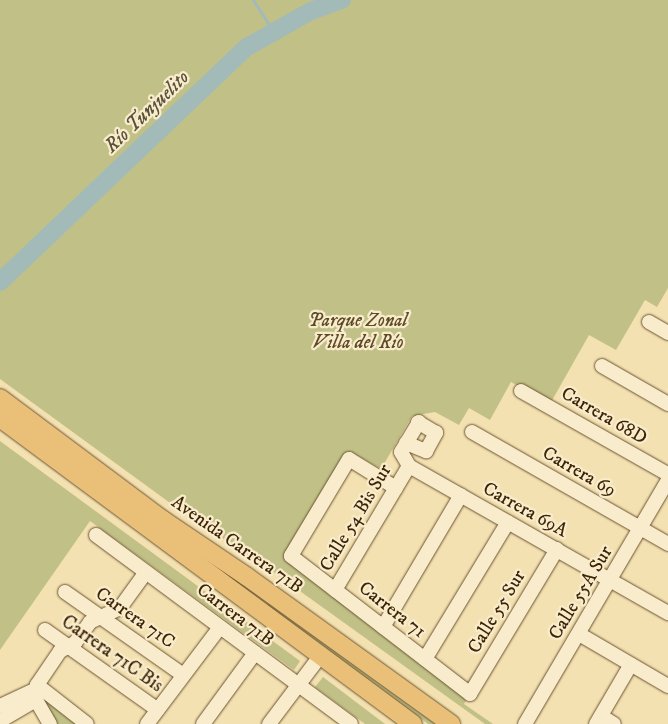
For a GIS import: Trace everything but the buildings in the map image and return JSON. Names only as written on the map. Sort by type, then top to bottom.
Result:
[{"type":"main road","name":"Avenida Carrera 71B","points":[[0,398],[104,486],[413,724]]},
{"type":"main road","name":"Avenida Carrera 71B","points":[[0,418],[104,486],[451,724]]},
{"type":"street","points":[[649,322],[668,332]]},
{"type":"street","points":[[602,366],[668,404]]},
{"type":"street","name":"Carrera 68D","points":[[521,391],[668,474]]},
{"type":"street","points":[[406,443],[426,451],[436,433],[419,422],[406,443],[402,458],[409,466]]},
{"type":"street","name":"Carrera 69","points":[[472,432],[668,544]]},
{"type":"street","name":"Carrera 71","points":[[396,488],[349,460],[291,556],[470,694]]},
{"type":"street","name":"Calle 54 Bis Sur","points":[[335,590],[409,466]]},
{"type":"street","name":"Carrera 69A","points":[[409,466],[668,612]]},
{"type":"street","name":"Calle 55A Sur","points":[[525,724],[612,580],[668,480]]},
{"type":"street","points":[[383,627],[461,495]]},
{"type":"street","points":[[425,659],[508,522]]},
{"type":"street","name":"Carrera 71B","points":[[96,535],[298,685],[341,721]]},
{"type":"street","name":"Calle 55 Sur","points":[[470,694],[557,549]]},
{"type":"street","points":[[0,721],[36,692],[60,651],[69,646],[90,622],[120,608],[146,572]]},
{"type":"street","name":"Carrera 71C","points":[[65,592],[183,676]]},
{"type":"street","points":[[147,724],[220,627]]},
{"type":"street","name":"Carrera 71C Bis","points":[[45,630],[158,710]]},
{"type":"street","points":[[580,634],[668,686]]},
{"type":"street","points":[[203,724],[255,653]]},
{"type":"street","points":[[269,724],[321,655]]},
{"type":"street","points":[[614,724],[598,720],[631,664]]},
{"type":"street","points":[[0,706],[36,692]]},
{"type":"street","points":[[36,692],[50,724]]},
{"type":"street","points":[[36,692],[87,724]]},
{"type":"green space","name":"Parque Zonal Villa del Río","points":[[0,0],[668,0],[668,288],[657,307],[645,300],[616,350],[589,335],[550,404],[511,382],[490,420],[469,408],[459,425],[435,412],[412,416],[381,469],[353,453],[288,561],[467,699],[464,704],[493,724],[485,724],[279,576],[177,508],[0,379]]},
{"type":"green space","points":[[0,441],[300,661],[294,670],[90,521],[0,650]]},
{"type":"green space","points":[[271,600],[441,723],[428,724],[266,606]]},
{"type":"green space","points":[[323,677],[385,724],[365,724],[315,687]]},
{"type":"green space","points":[[46,699],[78,724],[55,724],[43,703]]},
{"type":"waterway","points":[[253,0],[273,31]]},
{"type":"waterway","name":"Río Tunjuelito","points":[[0,282],[247,47],[311,11],[342,0]]}]
